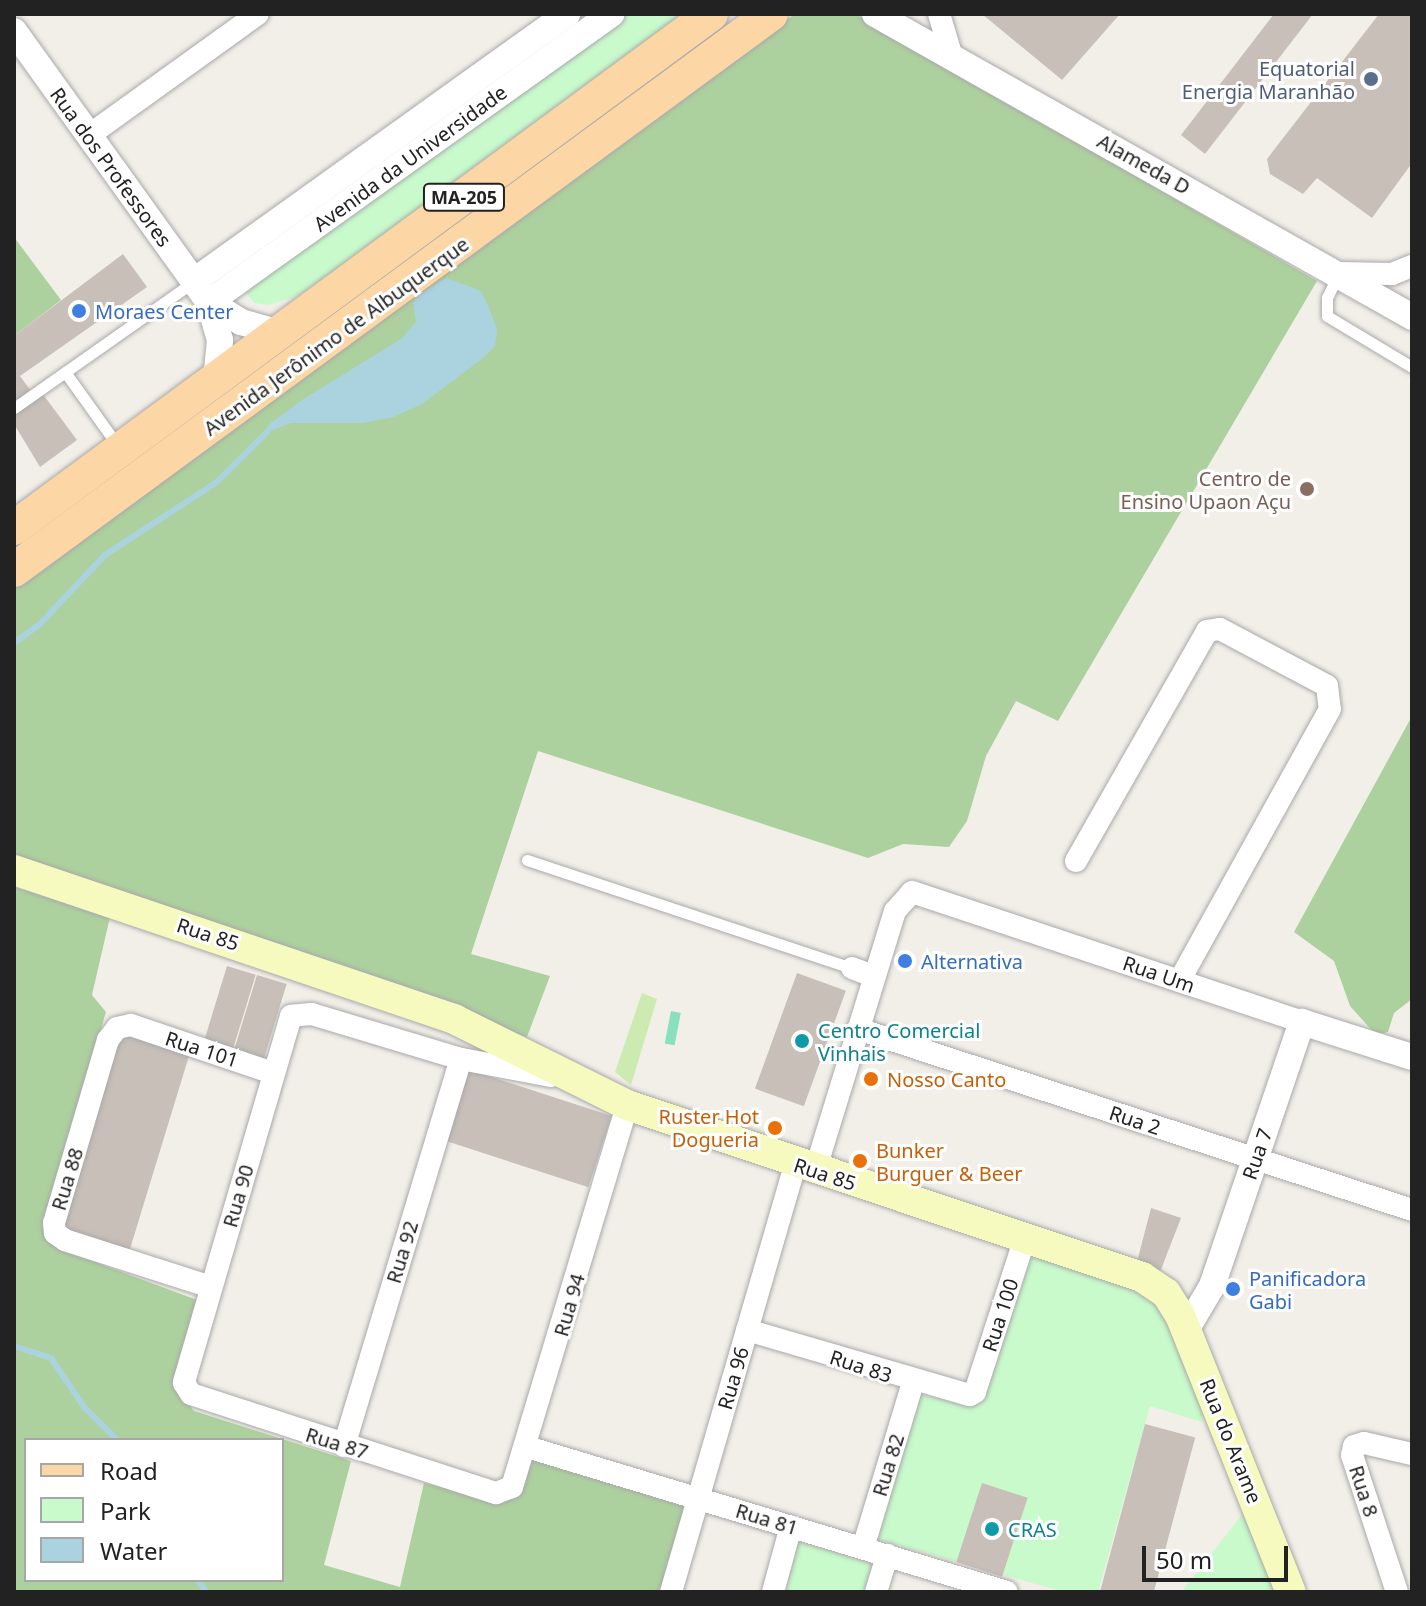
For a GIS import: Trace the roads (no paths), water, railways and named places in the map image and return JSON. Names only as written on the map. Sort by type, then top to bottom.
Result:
[{"type":"main road","name":"Avenida Jerônimo de Albuquerque","points":[[14,528],[711,14]]},
{"type":"main road","name":"Avenida Jerônimo de Albuquerque","points":[[14,570],[771,14]]},
{"type":"main road","name":"Rua 85","points":[[14,870],[454,1019],[627,1105],[805,1167],[1142,1277],[1166,1293]]},
{"type":"main road","name":"Rua do Arame","points":[[1166,1293],[1186,1330],[1291,1592]]},
{"type":"street","points":[[88,136],[231,22],[258,14]]},
{"type":"street","name":"Avenida da Universidade","points":[[201,292],[567,14]]},
{"type":"street","name":"Avenida da Universidade","points":[[201,292],[611,14]]},
{"type":"street","name":"Alameda D","points":[[875,14],[1339,273],[1412,317]]},
{"type":"street","points":[[939,14],[952,57]]},
{"type":"street","name":"Rua dos Professores","points":[[14,31],[201,292],[233,319],[280,333]]},
{"type":"street","points":[[1339,273],[1392,274],[1412,266]]},
{"type":"street","name":"Rua dos Professores","points":[[201,292],[220,340],[216,380]]},
{"type":"street","points":[[1076,861],[1207,631],[1220,629],[1327,686],[1330,709],[1179,981]]},
{"type":"street","name":"Rua Um","points":[[906,894],[922,893],[1412,1057]]},
{"type":"street","name":"Rua 96","points":[[671,1592],[747,1330],[858,1029],[862,972],[906,894]]},
{"type":"street","name":"Rua 85","points":[[297,1012],[461,1059],[576,1080]]},
{"type":"street","name":"Rua 90","points":[[184,1383],[288,1022],[297,1012]]},
{"type":"street","name":"Rua 7","points":[[1186,1330],[1212,1286],[1302,1022]]},
{"type":"street","name":"Rua 101","points":[[131,1025],[273,1073]]},
{"type":"street","name":"Rua 88","points":[[131,1025],[117,1028],[108,1040],[53,1229],[65,1240],[211,1287]]},
{"type":"street","name":"Rua 2","points":[[858,1029],[1412,1210]]},
{"type":"street","name":"Rua 92","points":[[344,1446],[461,1059]]},
{"type":"street","name":"Rua 94","points":[[496,1493],[512,1487],[527,1447],[627,1105]]},
{"type":"street","name":"Rua 100","points":[[975,1392],[1025,1238]]},
{"type":"street","points":[[1166,1293],[1182,1295],[1212,1286]]},
{"type":"street","name":"Rua 83","points":[[747,1330],[913,1382],[963,1395],[975,1392]]},
{"type":"street","name":"Rua 82","points":[[863,1548],[913,1382]]},
{"type":"street","name":"Rua 87","points":[[184,1383],[199,1400],[496,1493]]},
{"type":"street","name":"Rua 8","points":[[1397,1592],[1352,1455],[1354,1446],[1364,1443],[1412,1454]]},
{"type":"street","name":"Rua 81","points":[[527,1447],[699,1497],[995,1590]]},
{"type":"street","points":[[773,1592],[791,1526]]},
{"type":"street","points":[[876,1592],[887,1555]]},
{"type":"lane","points":[[1339,273],[1327,298],[1327,316],[1412,367]]},
{"type":"lane","points":[[14,408],[65,372],[201,292]]},
{"type":"lane","points":[[65,372],[121,450]]},
{"type":"lane","points":[[527,860],[862,972]]},
{"type":"water","points":[[446,278],[481,291],[489,308],[497,329],[495,346],[483,358],[422,404],[393,417],[363,423],[291,423],[267,432],[267,426],[302,400],[401,339],[416,322],[413,303],[419,294]]},
{"type":"waterway","points":[[14,643],[39,625],[105,555],[217,482],[267,432]]},
{"type":"waterway","points":[[14,1346],[51,1358],[84,1407],[115,1438]]},
{"type":"waterway","points":[[199,1582],[206,1592]]},
{"type":"place","name":"Equatorial Energia Maranhão","points":[[1371,79]]},
{"type":"place","name":"Moraes Center","points":[[79,311]]},
{"type":"place","name":"Centro de Ensino Upaon Açu","points":[[1307,489]]},
{"type":"place","name":"Alternativa","points":[[905,961]]},
{"type":"place","name":"Centro Comercial Vinhais","points":[[802,1041]]},
{"type":"place","name":"Nosso Canto","points":[[871,1079]]},
{"type":"place","name":"Ruster Hot Dogueria","points":[[775,1128]]},
{"type":"place","name":"Bunker Burguer & Beer","points":[[860,1161]]},
{"type":"place","name":"Panificadora Gabi","points":[[1233,1289]]},
{"type":"place","name":"CRAS","points":[[992,1529]]}]
